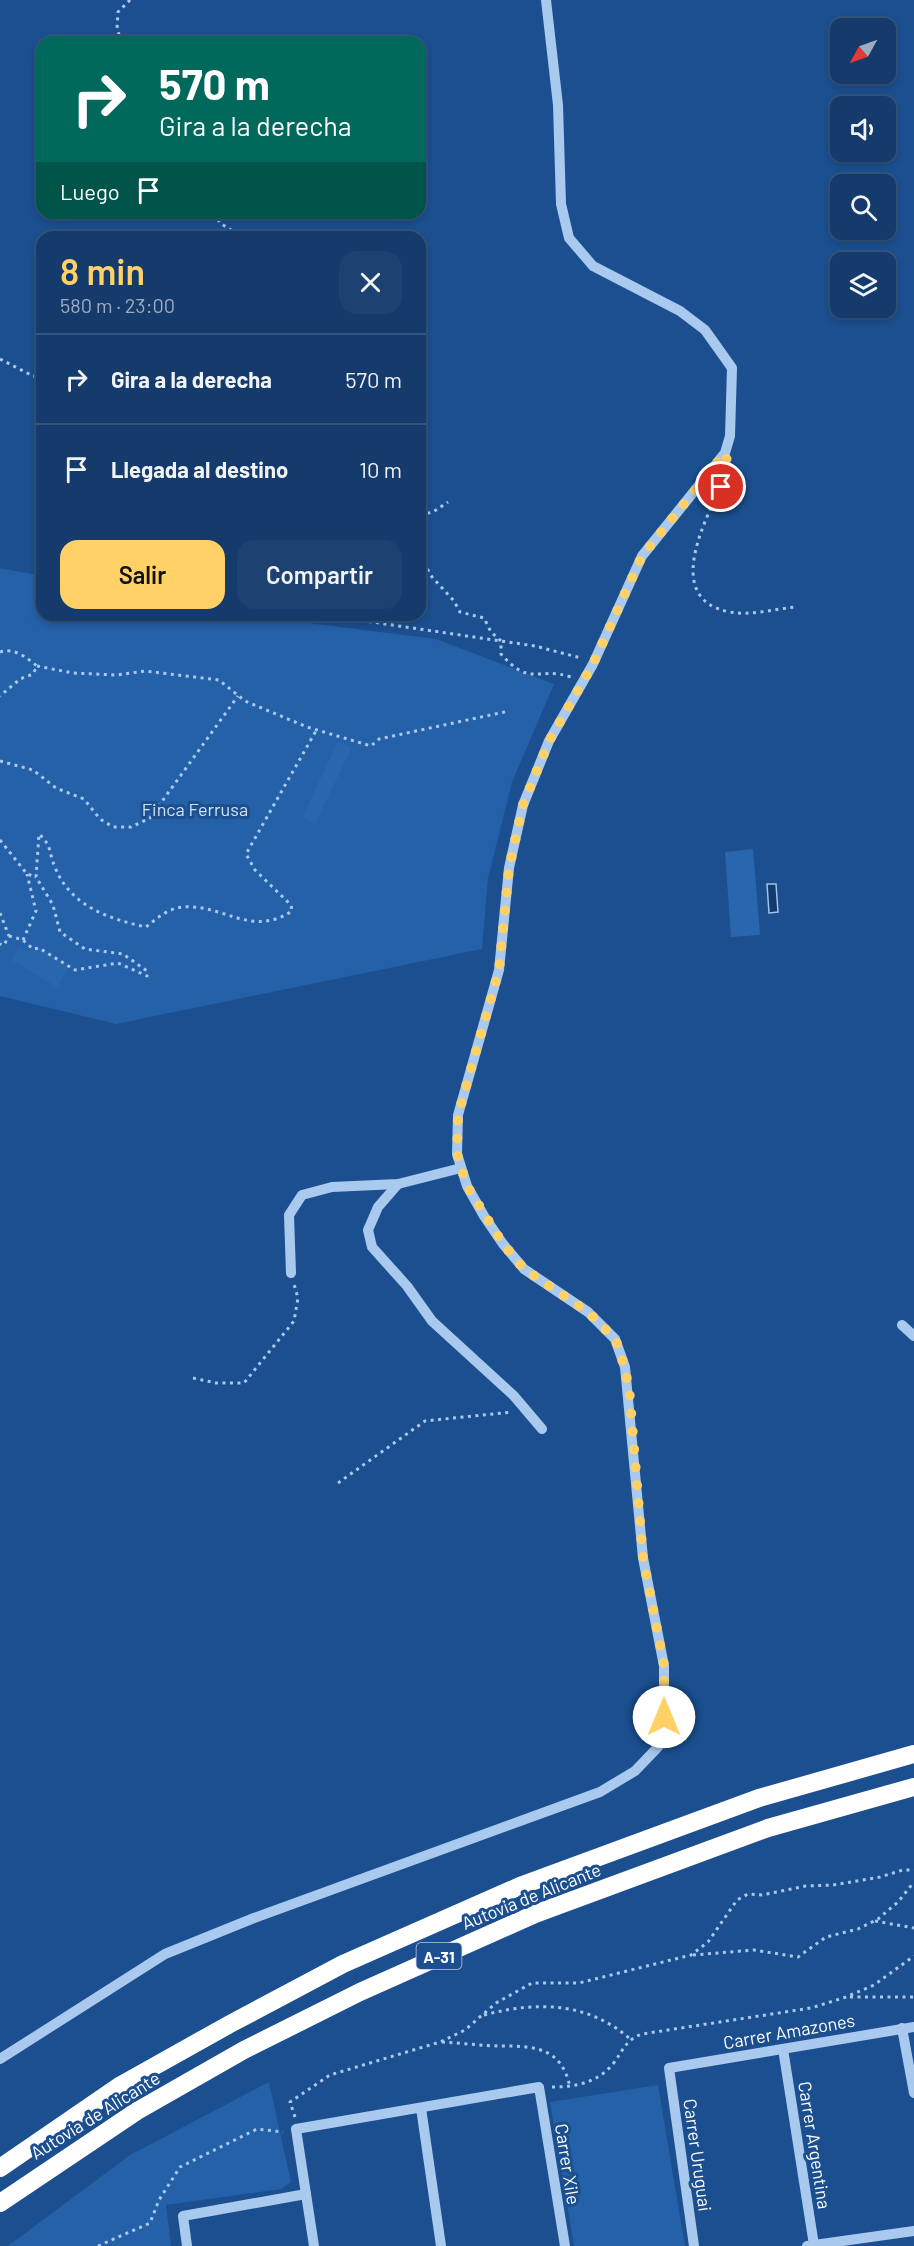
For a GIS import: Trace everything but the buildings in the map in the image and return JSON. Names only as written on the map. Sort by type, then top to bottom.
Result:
[{"type":"highway","name":"Autovía de Alicante","points":[[0,2168],[121,2085],[230,2024],[343,1965],[520,1887],[737,1806],[914,1754]]},
{"type":"highway","name":"Autovía de Alicante","points":[[0,2203],[137,2111],[244,2050],[360,1992],[535,1914],[768,1828],[914,1787]]},
{"type":"street","points":[[0,2059],[165,1954],[254,1918],[600,1792],[636,1771],[658,1747],[664,1717],[664,1665],[643,1558],[629,1387],[620,1351],[615,1339],[588,1312],[524,1269],[503,1244],[467,1186],[457,1154],[458,1115],[499,970],[509,868],[523,805],[549,741],[569,703],[584,682],[642,556],[725,453],[730,436],[732,368],[705,330],[680,311],[593,266],[569,238],[561,204],[558,105],[546,0]]},
{"type":"street","points":[[291,1273],[290,1215],[302,1195],[332,1187],[398,1184],[461,1168]]},
{"type":"street","points":[[398,1184],[378,1207],[368,1230],[372,1247],[407,1286],[432,1321],[542,1429]]},
{"type":"street","points":[[902,1325],[914,1336]]},
{"type":"street","points":[[908,2028],[914,2093]]},
{"type":"street","name":"Carrer Amazones","points":[[669,2067],[908,2028]]},
{"type":"street","name":"Carrer Argentina","points":[[783,2049],[811,2245]]},
{"type":"street","name":"Carrer Uruguai","points":[[669,2067],[694,2246]]},
{"type":"street","points":[[314,2246],[297,2130],[539,2087]]},
{"type":"street","name":"Carrer Xile","points":[[539,2087],[565,2246]]},
{"type":"street","points":[[421,2108],[441,2246]]},
{"type":"street","points":[[187,2246],[183,2216],[306,2194]]},
{"type":"street","points":[[811,2245],[914,2231]]},
{"type":"path","points":[[120,36],[117,29],[118,12],[130,0]]},
{"type":"path","points":[[218,219],[233,231]]},
{"type":"path","points":[[0,359],[36,376]]},
{"type":"path","points":[[725,453],[729,469],[704,523],[692,563],[696,589],[709,606],[732,613],[795,607]]},
{"type":"path","points":[[426,514],[433,512],[448,502]]},
{"type":"path","points":[[426,566],[460,612],[484,618],[491,632],[501,640]]},
{"type":"path","points":[[366,621],[501,640],[576,656],[593,664]]},
{"type":"path","points":[[501,640],[501,654],[514,669],[534,675],[560,673],[584,682]]},
{"type":"path","points":[[0,652],[5,650],[23,654],[38,666],[84,673],[176,673],[219,680],[245,701],[317,729],[371,746],[379,739],[509,711]]},
{"type":"path","points":[[0,696],[20,679],[33,674],[38,666]]},
{"type":"path","points":[[0,760],[33,770],[56,788],[84,799],[100,819],[112,827],[131,827],[150,818],[238,696]]},
{"type":"path","points":[[9,936],[23,940],[33,949],[39,948],[75,970],[118,963],[147,976],[147,971],[123,954],[85,949],[60,932],[53,905],[36,877],[39,834],[49,844],[54,866],[68,890],[92,909],[114,920],[146,927],[161,914],[183,907],[266,924],[285,916],[292,911],[291,905],[255,870],[246,854],[317,729]]},
{"type":"path","points":[[0,840],[27,874],[36,911],[23,940]]},
{"type":"path","points":[[27,874],[36,877]]},
{"type":"path","points":[[0,913],[9,936]]},
{"type":"path","points":[[0,944],[4,945],[9,936]]},
{"type":"path","points":[[193,1378],[216,1383],[244,1383],[294,1321],[298,1298],[291,1273]]},
{"type":"path","points":[[338,1483],[425,1421],[525,1410]]},
{"type":"path","points":[[692,1955],[708,1942],[737,1900],[743,1896],[762,1895],[806,1886],[833,1885],[880,1877],[903,1870],[914,1870]]},
{"type":"path","points":[[98,2246],[150,2223],[159,2200],[180,2167],[257,2129],[297,2130],[290,2102],[330,2075],[440,2042],[465,2030],[516,1990],[532,1983],[579,1983],[692,1955],[754,1950],[798,1957],[826,1937],[858,1929],[874,1921],[898,1902],[914,1882]]},
{"type":"path","points":[[874,1921],[914,1930]]},
{"type":"path","points":[[539,2087],[570,2087],[593,2081],[612,2066],[629,2038],[642,2034],[811,2008],[846,1998],[874,1984],[914,1956]]},
{"type":"path","points":[[846,1998],[914,1997]]},
{"type":"path","points":[[483,2016],[545,2007],[571,2007],[612,2023],[629,2038]]},
{"type":"path","points":[[440,2042],[503,2046],[524,2044],[551,2054],[560,2061],[567,2070],[570,2087]]},
{"type":"green space","name":"Finca Ferrusa","points":[[0,568],[36,575],[36,621],[292,621],[436,639],[554,684],[512,782],[488,878],[482,949],[116,1024],[0,996]]},
{"type":"green space","points":[[269,2082],[291,2182],[282,2189],[166,2205],[171,2246],[8,2246],[130,2155]]},
{"type":"green space","points":[[658,2085],[685,2246],[574,2246],[550,2102]]},
{"type":"shaded area","points":[[767,884],[776,884],[778,912],[769,913]]},
{"type":"route","points":[[664,1717],[664,1665],[643,1558],[635,1488],[629,1387],[620,1351],[615,1339],[588,1312],[524,1269],[503,1244],[467,1186],[457,1154],[458,1115],[499,970],[509,868],[523,805],[549,741],[569,703],[584,682],[642,556],[725,453],[729,469],[721,487]]}]
